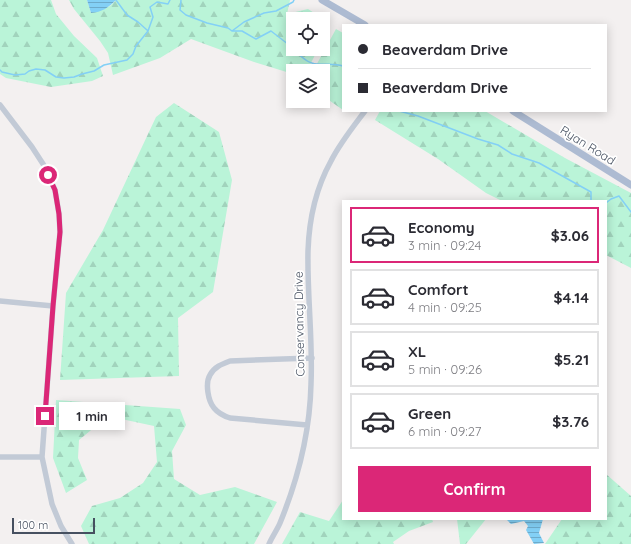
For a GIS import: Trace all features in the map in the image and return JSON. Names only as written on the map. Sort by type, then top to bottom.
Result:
[{"type":"main road","points":[[322,0],[364,24]]},
{"type":"main road","name":"Ryan Road","points":[[515,112],[631,185]]},
{"type":"street","points":[[0,105],[32,147],[45,167],[55,190],[59,214],[60,232],[42,457],[52,504],[61,526],[72,544]]},
{"type":"street","name":"Conservancy Drive","points":[[269,544],[280,523],[293,488],[307,425],[312,358],[308,250],[314,204],[322,178],[331,160],[341,143],[364,112]]},
{"type":"street","points":[[0,301],[53,306]]},
{"type":"street","points":[[307,425],[230,418],[222,415],[214,408],[209,397],[207,385],[209,376],[213,371],[221,365],[230,362],[312,358]]},
{"type":"street","points":[[0,457],[42,457]]},
{"type":"green space","points":[[0,0],[51,0],[56,14],[74,36],[97,58],[103,76],[92,81],[51,87],[6,78],[0,74]]},
{"type":"green space","points":[[69,0],[87,0],[91,13],[110,6],[116,0],[290,0],[287,12],[286,12],[286,56],[314,56],[310,64],[286,64],[286,72],[191,39],[160,58],[113,75],[108,53],[74,9]]},
{"type":"green space","points":[[308,9],[313,12],[295,12]]},
{"type":"green space","points":[[336,29],[342,32],[342,109],[330,101],[330,64],[317,64],[321,56],[330,56],[330,40]]},
{"type":"green space","points":[[174,103],[219,132],[232,180],[213,292],[178,318],[179,376],[60,380],[66,293],[103,230],[156,117]]},
{"type":"green space","points":[[379,112],[487,112],[565,158],[631,193],[631,268],[607,256],[607,200],[500,200],[486,193],[438,159],[375,120]]},
{"type":"green space","points":[[56,400],[180,409],[186,425],[172,451],[174,479],[200,495],[235,487],[277,502],[254,544],[89,544],[81,526],[92,506],[120,498],[143,483],[157,462],[154,426],[112,417],[96,426],[79,440],[78,458],[87,480],[66,493],[53,458]]},
{"type":"green space","points":[[607,475],[631,496],[631,544],[545,544],[561,520],[607,520]]},
{"type":"green space","points":[[342,502],[342,520],[432,520],[433,522],[409,531],[393,542],[394,544],[282,544],[300,512],[329,521]]},
{"type":"green space","points":[[457,520],[485,520],[466,544],[460,544]]},
{"type":"water","points":[[87,0],[116,0],[105,9],[91,13]]},
{"type":"water","points":[[507,520],[543,520],[539,533],[544,543],[534,544],[526,530],[528,526],[524,521],[511,524]]},
{"type":"waterway","points":[[116,0],[127,15],[147,30]]},
{"type":"waterway","points":[[0,70],[2,72],[15,75],[25,74],[36,69],[45,70],[56,77],[64,78],[74,77],[94,71],[104,65],[127,60],[133,54],[136,46],[148,31],[153,17],[150,7],[157,2],[168,4],[170,0]]},
{"type":"waterway","points":[[181,0],[180,10],[186,15],[207,23],[228,28],[232,31],[242,31],[256,39],[271,31],[286,43]]},
{"type":"waterway","points":[[232,31],[244,22],[264,13],[276,11],[294,0]]},
{"type":"waterway","points":[[301,56],[310,63],[314,64],[342,66]]},
{"type":"waterway","points":[[403,112],[498,145],[512,154],[539,163],[591,192],[591,200]]},
{"type":"waterway","points":[[607,202],[619,196],[631,212]]},
{"type":"route","points":[[45,416],[60,232],[55,190],[48,175]]}]
